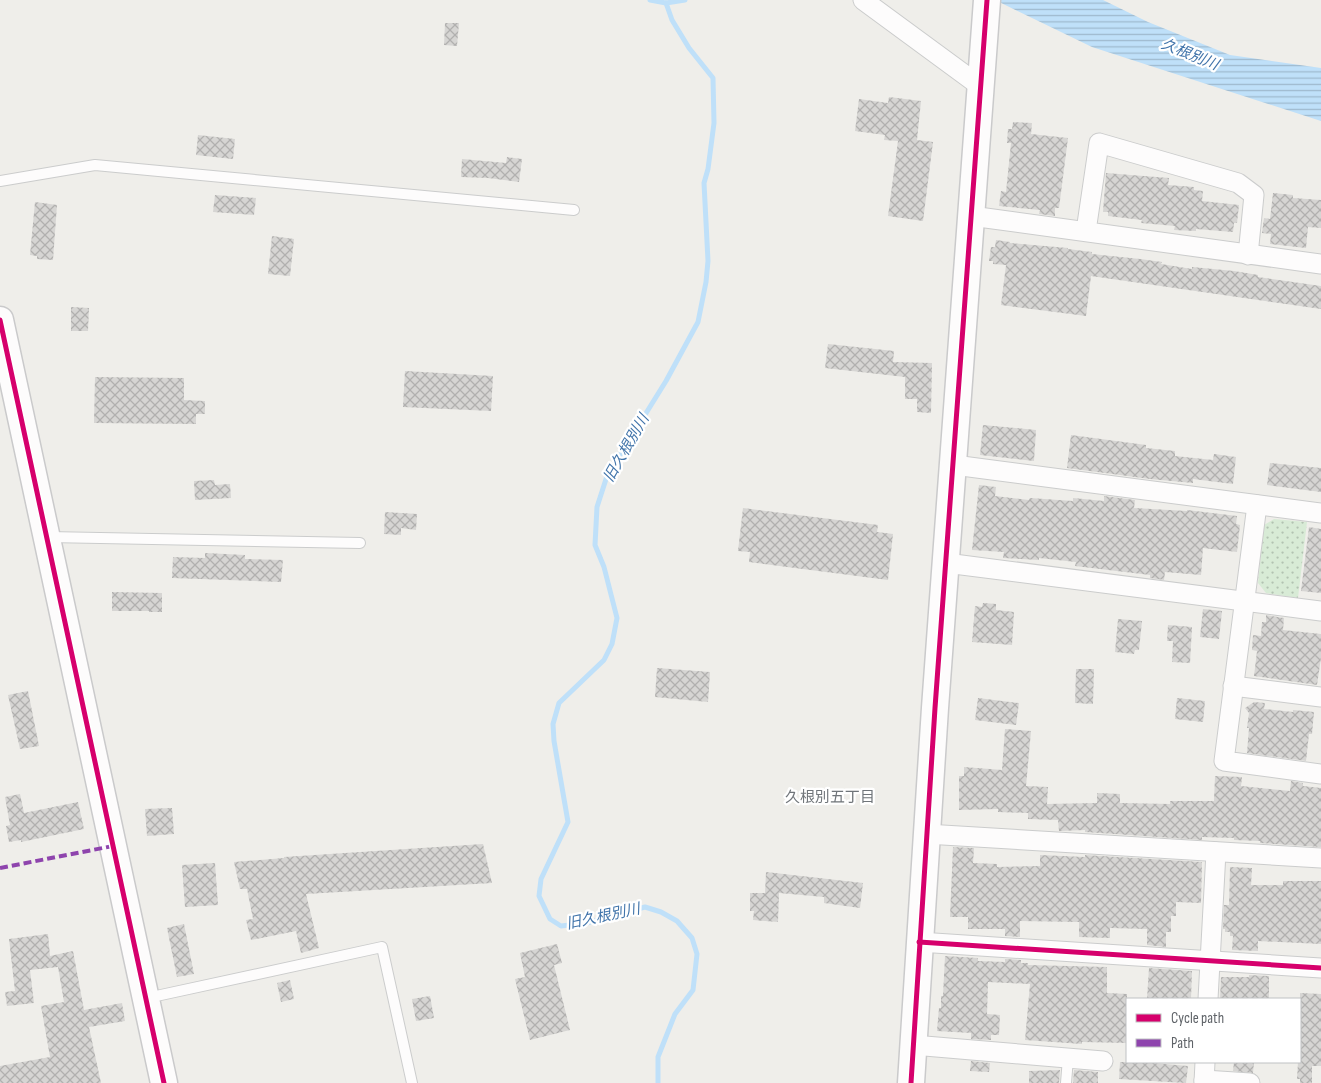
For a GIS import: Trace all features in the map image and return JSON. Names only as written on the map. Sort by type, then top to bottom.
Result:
[{"type":"street","points":[[863,0],[980,86]]},
{"type":"street","points":[[911,1083],[926,834],[987,0]]},
{"type":"street","points":[[1086,231],[1099,143],[1238,183],[1254,195],[1248,255]]},
{"type":"street","points":[[971,216],[1321,264]]},
{"type":"street","points":[[0,320],[164,1083]]},
{"type":"street","points":[[954,465],[1321,513]]},
{"type":"street","points":[[1256,505],[1224,761],[1321,774]]},
{"type":"street","points":[[946,563],[1321,611]]},
{"type":"street","points":[[1233,686],[1321,697]]},
{"type":"street","points":[[926,834],[1321,858]]},
{"type":"street","points":[[1208,998],[1216,852]]},
{"type":"street","points":[[919,942],[1321,968]]},
{"type":"street","points":[[913,1045],[1103,1061]]},
{"type":"street","points":[[1204,1075],[1250,1083]]},
{"type":"lane","points":[[0,181],[95,165],[574,210]]},
{"type":"lane","points":[[47,537],[360,543]]},
{"type":"lane","points":[[146,998],[382,947],[412,1083]]},
{"type":"lane","points":[[1066,1083],[1068,1058]]},
{"type":"green space","points":[[1274,519],[1307,522],[1298,598],[1266,593],[1258,583],[1264,525]]},
{"type":"water","name":"久根別川","points":[[995,0],[1103,0],[1148,22],[1230,55],[1321,68],[1321,121],[1092,47]]},
{"type":"building","points":[[445,23],[459,23],[457,46],[444,45]]},
{"type":"building","points":[[889,97],[921,101],[917,140],[933,142],[923,221],[888,216],[898,141],[884,140],[885,135],[855,131],[859,99],[888,103]]},
{"type":"building","points":[[1013,122],[1032,123],[1031,134],[1068,138],[1059,208],[1055,208],[1055,216],[1039,214],[1040,210],[999,206],[1001,191],[1006,192],[1011,143],[1007,143],[1008,129],[1012,129]]},
{"type":"building","points":[[198,135],[235,139],[233,159],[196,155]]},
{"type":"building","points":[[507,157],[522,159],[519,182],[461,177],[462,159],[506,163]]},
{"type":"building","points":[[1106,173],[1169,178],[1168,185],[1194,187],[1194,190],[1203,191],[1202,201],[1239,205],[1237,223],[1234,223],[1233,232],[1196,229],[1196,231],[1174,230],[1175,226],[1141,223],[1142,220],[1108,216],[1108,212],[1103,212]]},
{"type":"building","points":[[1273,193],[1293,195],[1293,198],[1321,200],[1321,228],[1308,227],[1306,248],[1270,244],[1271,234],[1262,233],[1264,218],[1270,219]]},
{"type":"building","points":[[215,195],[256,198],[254,215],[213,212]]},
{"type":"building","points":[[35,202],[57,205],[53,260],[37,259],[37,256],[30,255]]},
{"type":"building","points":[[272,236],[294,239],[290,276],[268,274]]},
{"type":"building","points":[[996,240],[1068,248],[1092,252],[1092,254],[1162,262],[1161,264],[1192,269],[1192,267],[1234,271],[1258,275],[1258,277],[1321,286],[1321,309],[1091,276],[1086,316],[1001,305],[1006,265],[993,264],[993,261],[989,261],[991,247],[995,247]]},
{"type":"building","points":[[71,307],[89,308],[88,331],[71,331]]},
{"type":"building","points":[[828,344],[894,351],[893,362],[932,363],[931,413],[917,412],[917,399],[905,399],[905,377],[825,368]]},
{"type":"building","points":[[405,371],[493,376],[491,411],[403,407]]},
{"type":"building","points":[[95,377],[184,378],[184,400],[205,401],[205,414],[196,414],[196,424],[94,423]]},
{"type":"building","points":[[983,425],[1036,430],[1034,461],[980,455]]},
{"type":"building","points":[[1071,435],[1146,445],[1146,448],[1175,451],[1175,456],[1213,460],[1214,454],[1236,457],[1233,484],[1193,479],[1193,483],[1150,479],[1067,468]]},
{"type":"building","points":[[1270,463],[1321,468],[1321,492],[1267,485]]},
{"type":"building","points":[[214,480],[215,485],[230,484],[231,498],[195,500],[194,481]]},
{"type":"building","points":[[979,485],[996,487],[995,496],[1029,500],[1030,498],[1073,501],[1073,498],[1104,501],[1104,496],[1135,500],[1134,508],[1187,510],[1237,516],[1236,524],[1240,525],[1237,552],[1203,548],[1201,575],[1165,572],[1164,580],[1150,578],[1150,575],[1075,566],[1076,562],[1039,558],[1039,560],[1003,558],[1004,552],[972,550]]},
{"type":"building","points":[[743,508],[878,525],[877,532],[893,534],[888,580],[749,562],[750,552],[738,551]]},
{"type":"building","points":[[385,512],[417,514],[416,530],[401,528],[401,535],[384,534]]},
{"type":"building","points":[[1309,527],[1321,529],[1321,593],[1301,591]]},
{"type":"building","points":[[205,553],[245,555],[245,559],[283,560],[281,582],[172,578],[173,557],[205,558]]},
{"type":"building","points":[[112,592],[162,593],[162,612],[112,611]]},
{"type":"building","points":[[983,603],[996,604],[996,610],[1014,612],[1012,645],[972,642],[975,606],[982,607]]},
{"type":"building","points":[[1203,609],[1222,611],[1219,639],[1200,637]]},
{"type":"building","points":[[1266,615],[1284,618],[1283,630],[1321,634],[1321,658],[1317,685],[1254,676],[1257,651],[1252,650],[1253,635],[1261,636],[1262,622],[1266,622]]},
{"type":"building","points":[[1118,619],[1142,621],[1139,650],[1135,650],[1134,654],[1115,652]]},
{"type":"building","points":[[1168,625],[1192,627],[1190,663],[1172,662],[1173,641],[1167,641]]},
{"type":"building","points":[[657,668],[710,672],[708,702],[655,697]]},
{"type":"building","points":[[1076,669],[1094,669],[1093,704],[1075,703]]},
{"type":"building","points":[[28,691],[39,746],[20,749],[8,695]]},
{"type":"building","points":[[978,698],[1019,703],[1016,725],[975,720]]},
{"type":"building","points":[[1177,698],[1205,701],[1203,722],[1175,719]]},
{"type":"building","points":[[1254,702],[1265,703],[1264,709],[1314,712],[1312,734],[1309,734],[1306,761],[1247,753],[1249,713],[1245,708]]},
{"type":"building","points":[[1005,729],[1031,731],[1026,786],[1048,787],[1047,804],[1097,803],[1097,793],[1120,794],[1120,803],[1170,804],[1170,801],[1214,801],[1215,776],[1242,777],[1241,786],[1290,791],[1291,781],[1303,783],[1303,786],[1321,788],[1321,847],[1260,843],[1260,841],[1234,840],[1234,838],[1202,837],[1202,840],[1085,832],[1085,830],[1059,831],[1058,820],[1028,819],[1028,813],[998,812],[998,809],[959,810],[959,776],[964,776],[964,767],[1002,770]]},
{"type":"building","points":[[20,794],[24,813],[78,802],[84,829],[21,842],[21,840],[9,842],[6,826],[10,825],[5,797]]},
{"type":"building","points":[[172,808],[174,834],[147,836],[145,809]]},
{"type":"building","points":[[483,844],[492,883],[306,894],[319,948],[301,953],[296,931],[251,940],[246,920],[253,919],[247,889],[240,889],[234,862]]},
{"type":"building","points":[[953,847],[974,848],[973,863],[997,864],[997,867],[1040,866],[1040,855],[1085,857],[1085,855],[1202,862],[1201,903],[1176,902],[1176,916],[1171,916],[1171,932],[1166,932],[1166,947],[1147,945],[1147,929],[1110,928],[1110,938],[1079,937],[1079,922],[1020,921],[1020,937],[1005,936],[1005,929],[968,929],[968,917],[950,917]]},
{"type":"building","points":[[215,863],[218,905],[185,907],[182,865]]},
{"type":"building","points":[[1230,867],[1252,868],[1251,885],[1283,885],[1283,881],[1321,881],[1321,944],[1258,941],[1258,951],[1232,950],[1233,936],[1230,936],[1230,932],[1225,932],[1225,929],[1223,929],[1224,905],[1229,905]]},
{"type":"building","points":[[766,872],[863,883],[860,908],[824,903],[824,897],[779,893],[778,922],[753,920],[754,911],[750,911],[750,893],[765,893]]},
{"type":"building","points":[[184,924],[194,974],[177,977],[167,928]]},
{"type":"building","points":[[48,934],[50,956],[73,951],[84,1010],[122,1003],[125,1021],[89,1027],[101,1083],[0,1083],[0,1066],[50,1057],[41,1006],[64,1002],[58,967],[30,970],[34,1003],[7,1006],[5,992],[15,991],[9,939]]},
{"type":"building","points":[[557,944],[562,963],[554,965],[570,1030],[530,1040],[515,979],[525,977],[520,953]]},
{"type":"building","points":[[945,956],[978,958],[978,961],[1005,962],[1005,959],[1021,960],[1021,963],[1028,963],[1028,965],[1107,967],[1107,993],[1127,994],[1126,1043],[1082,1042],[1082,1044],[1025,1040],[1030,984],[988,982],[987,1014],[1000,1015],[999,1035],[991,1035],[991,1040],[971,1039],[971,1033],[937,1031],[941,996],[943,996]]},
{"type":"building","points":[[1149,968],[1192,971],[1191,998],[1147,998]]},
{"type":"building","points":[[1249,975],[1269,976],[1269,998],[1220,998],[1221,977],[1249,977]]},
{"type":"building","points":[[290,980],[294,999],[281,1002],[277,983]]},
{"type":"building","points":[[1300,993],[1321,994],[1321,1066],[1312,1066],[1312,1083],[1300,1083],[1300,1079],[1297,1079],[1298,1063],[1301,1063]]},
{"type":"building","points":[[430,996],[434,1018],[416,1021],[412,999]]},
{"type":"building","points":[[971,1061],[990,1063],[989,1072],[970,1071]]},
{"type":"building","points":[[1120,1062],[1188,1066],[1186,1083],[1119,1079]]},
{"type":"building","points":[[1234,1063],[1254,1063],[1253,1073],[1233,1071]]},
{"type":"building","points":[[1060,1070],[1059,1083],[1029,1083],[1029,1071]]},
{"type":"building","points":[[1074,1070],[1098,1072],[1098,1083],[1073,1083]]},
{"type":"waterway","name":"旧久根別川","points":[[650,0],[666,3],[672,20],[689,48],[713,78],[714,123],[708,169],[704,183],[708,261],[706,282],[698,322],[666,381],[607,476],[597,507],[595,545],[604,567],[617,618],[612,644],[604,660],[559,703],[553,724],[554,741],[568,822],[541,879],[539,896],[550,919],[561,926],[587,923],[645,907],[661,912],[677,921],[692,938],[697,954],[693,990],[675,1014],[658,1057],[658,1083]]},
{"type":"waterway","points":[[666,3],[685,0]]},
{"type":"marked path","points":[[0,868],[113,846]]},
{"type":"cycle path","points":[[911,1083],[935,708],[987,0]]},
{"type":"cycle path","points":[[0,320],[164,1083]]},
{"type":"cycle path","points":[[919,942],[1321,968]]},
{"type":"district","name":"久根別五丁目","points":[[830,797]]}]
